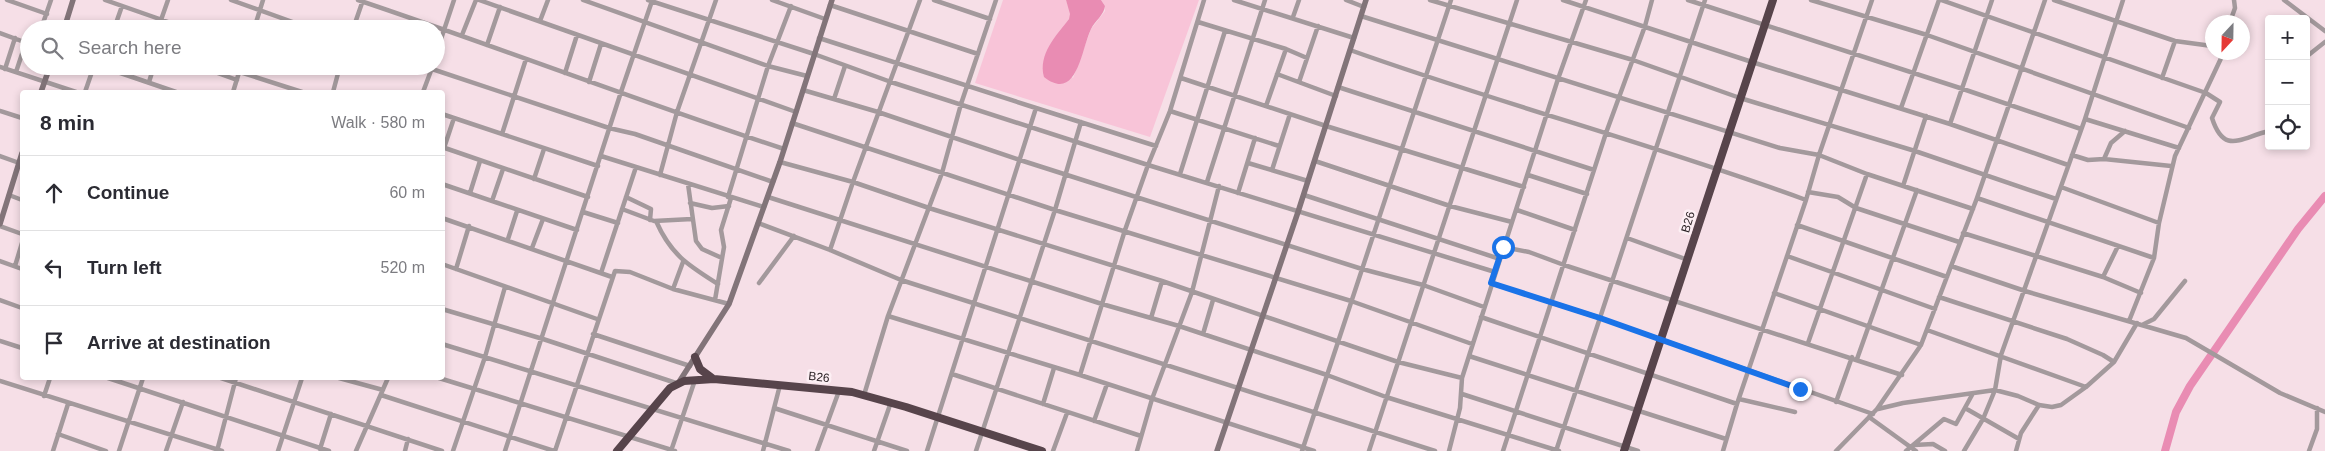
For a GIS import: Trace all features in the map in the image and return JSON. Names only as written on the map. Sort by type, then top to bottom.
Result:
[{"type":"highway","name":"B26","points":[[1625,449],[1773,0]]},
{"type":"highway","points":[[695,357],[700,369],[714,379]]},
{"type":"highway","name":"B26","points":[[678,383],[695,379],[714,379],[839,390],[891,402],[1042,451]]},
{"type":"highway","points":[[617,451],[651,409],[678,383]]},
{"type":"street","points":[[7,0],[21,2],[46,14]]},
{"type":"street","points":[[44,20],[51,0]]},
{"type":"street","points":[[67,20],[73,0]]},
{"type":"street","points":[[105,0],[161,20],[168,0]]},
{"type":"street","points":[[230,0],[286,20]]},
{"type":"street","points":[[257,20],[264,0]]},
{"type":"street","points":[[355,20],[361,0],[421,20]]},
{"type":"street","points":[[454,0],[445,28],[526,60],[784,149]]},
{"type":"street","points":[[462,35],[476,0]]},
{"type":"street","points":[[479,0],[796,112]]},
{"type":"street","points":[[540,22],[548,0]]},
{"type":"street","points":[[583,0],[768,66],[807,76]]},
{"type":"street","points":[[660,175],[678,112],[716,0]]},
{"type":"street","points":[[772,0],[825,18]]},
{"type":"street","points":[[830,250],[878,112],[891,82],[920,0]]},
{"type":"street","points":[[934,0],[990,19]]},
{"type":"street","points":[[864,395],[888,316],[942,173],[961,104],[996,0]]},
{"type":"street","points":[[1080,375],[1125,230],[1170,111],[1204,0]]},
{"type":"street","points":[[1235,0],[1294,17],[1354,38]]},
{"type":"street","points":[[1207,182],[1265,0]]},
{"type":"street","points":[[1294,17],[1299,0]]},
{"type":"street","points":[[1346,0],[1364,7]]},
{"type":"street","points":[[1217,451],[1304,195],[1366,0]]},
{"type":"street","points":[[1430,0],[1633,60],[1740,98],[1915,151],[2056,199]]},
{"type":"street","points":[[1302,449],[1451,0]]},
{"type":"street","points":[[1369,451],[1517,0]]},
{"type":"street","points":[[1562,0],[1926,116],[2068,165]]},
{"type":"street","points":[[1450,451],[1458,420],[1462,394],[1462,378],[1472,344],[1548,115],[1558,79],[1586,0]]},
{"type":"street","points":[[1503,451],[1606,133],[1645,26],[1652,0]]},
{"type":"street","points":[[1688,0],[1705,2],[1764,26],[1914,73],[2081,129]]},
{"type":"street","points":[[1811,0],[1975,52],[2189,128]]},
{"type":"street","points":[[1723,451],[1806,200],[1819,155],[1872,0]]},
{"type":"street","points":[[1901,108],[1940,0],[2206,93],[2220,102],[2212,118],[2219,136],[2226,140],[2233,142],[2265,132]]},
{"type":"street","points":[[1950,124],[1988,17],[1992,0]]},
{"type":"street","points":[[1836,451],[1877,409],[1921,344],[2010,106],[2044,0]]},
{"type":"street","points":[[2054,0],[2176,41],[2205,45]]},
{"type":"street","points":[[1964,451],[1983,419],[1995,390],[2001,355],[2085,119],[2123,0]]},
{"type":"street","points":[[2232,15],[2235,8],[2234,0]]},
{"type":"street","points":[[2284,0],[2325,31]]},
{"type":"street","points":[[505,451],[543,339],[651,1],[814,54],[891,82],[1148,165],[1495,272]]},
{"type":"street","points":[[768,197],[1102,304],[1180,326],[1327,375],[1386,397],[1557,451],[1655,148],[1705,2]]},
{"type":"street","points":[[445,310],[543,339],[678,383],[729,304],[780,162],[831,3],[978,54]]},
{"type":"street","points":[[117,20],[122,6]]},
{"type":"street","points":[[715,300],[724,247],[721,230],[729,206],[736,171],[768,66],[791,6]]},
{"type":"street","points":[[487,45],[500,7]]},
{"type":"street","points":[[1361,16],[1780,148],[1819,155],[1867,174],[1973,209]]},
{"type":"street","points":[[1198,22],[1254,38],[1307,58]]},
{"type":"street","points":[[1299,82],[1318,26]]},
{"type":"street","points":[[1180,174],[1225,31]]},
{"type":"street","points":[[0,33],[20,40]]},
{"type":"street","points":[[565,73],[578,36]]},
{"type":"street","points":[[15,38],[2,68],[20,73]]},
{"type":"street","points":[[819,38],[1156,146]]},
{"type":"street","points":[[2162,78],[2176,41]]},
{"type":"street","points":[[2310,54],[2325,42]]},
{"type":"street","points":[[590,82],[601,44]]},
{"type":"street","points":[[1266,106],[1286,49]]},
{"type":"street","points":[[1350,50],[1426,77],[1655,148],[1806,200]]},
{"type":"street","points":[[502,134],[526,60]]},
{"type":"street","points":[[2129,321],[2154,258],[2171,166],[2220,60]]},
{"type":"street","points":[[16,72],[20,61]]},
{"type":"street","points":[[834,99],[845,66]]},
{"type":"street","points":[[445,72],[514,97],[609,128],[635,134],[736,171],[773,182]]},
{"type":"street","points":[[1277,74],[1336,96]]},
{"type":"street","points":[[24,75],[70,90]]},
{"type":"street","points":[[42,90],[47,75]]},
{"type":"street","points":[[86,90],[91,75]]},
{"type":"street","points":[[127,75],[171,90]]},
{"type":"street","points":[[149,82],[151,75]]},
{"type":"street","points":[[223,75],[237,80]]},
{"type":"street","points":[[234,90],[239,75]]},
{"type":"street","points":[[249,75],[296,90]]},
{"type":"street","points":[[334,90],[338,75]]},
{"type":"street","points":[[424,90],[429,75]]},
{"type":"street","points":[[1181,78],[1401,150],[1524,187]]},
{"type":"street","points":[[1338,87],[1594,170]]},
{"type":"street","points":[[803,90],[878,112],[1020,160],[1066,173],[1362,269],[1423,285],[1484,307]]},
{"type":"street","points":[[927,451],[1010,196],[1036,108]]},
{"type":"street","points":[[0,111],[20,117]]},
{"type":"street","points":[[1170,111],[1279,146]]},
{"type":"street","points":[[1272,170],[1290,114]]},
{"type":"street","points":[[445,115],[598,166]]},
{"type":"street","points":[[1903,186],[1926,116]]},
{"type":"street","points":[[445,142],[454,118]]},
{"type":"street","points":[[2085,119],[2179,148]]},
{"type":"street","points":[[976,451],[1055,210],[1081,122]]},
{"type":"street","points":[[792,123],[1010,196],[1203,254],[1351,302],[1472,344]]},
{"type":"street","points":[[2104,159],[2111,144],[2126,131]]},
{"type":"street","points":[[1238,193],[1255,138]]},
{"type":"street","points":[[445,148],[588,197]]},
{"type":"street","points":[[534,179],[544,149]]},
{"type":"street","points":[[2072,155],[2088,160],[2104,159],[2171,166]]},
{"type":"street","points":[[0,156],[20,164]]},
{"type":"street","points":[[601,156],[730,198],[764,207]]},
{"type":"street","points":[[470,193],[480,161]]},
{"type":"street","points":[[1315,161],[1450,206],[1512,222]]},
{"type":"street","points":[[780,162],[853,182],[929,208],[1162,281],[1398,362],[1462,378]]},
{"type":"street","points":[[1248,163],[1308,181]]},
{"type":"street","points":[[20,167],[0,225],[20,233]]},
{"type":"street","points":[[601,273],[636,167]]},
{"type":"street","points":[[492,201],[503,169]]},
{"type":"street","points":[[1808,343],[1867,174]]},
{"type":"street","points":[[1528,175],[1587,194]]},
{"type":"street","points":[[688,184],[693,232],[702,249],[722,258]]},
{"type":"street","points":[[445,185],[577,230]]},
{"type":"street","points":[[1137,451],[1152,399],[1192,292],[1219,186]]},
{"type":"street","points":[[2060,187],[2160,223]]},
{"type":"street","points":[[1836,402],[1882,291],[1916,190]]},
{"type":"street","points":[[1808,192],[1838,197],[1856,208],[1960,242]]},
{"type":"street","points":[[9,195],[20,199]]},
{"type":"street","points":[[1304,195],[1500,259]]},
{"type":"street","points":[[626,198],[652,210],[650,220]]},
{"type":"street","points":[[1977,198],[2154,258]]},
{"type":"street","points":[[635,214],[638,202]]},
{"type":"street","points":[[690,203],[712,208],[729,206]]},
{"type":"street","points":[[622,209],[656,221],[692,219]]},
{"type":"street","points":[[1517,210],[1575,230]]},
{"type":"street","points":[[508,240],[518,211]]},
{"type":"street","points":[[583,212],[618,223]]},
{"type":"street","points":[[445,219],[612,277]]},
{"type":"street","points":[[532,248],[543,219]]},
{"type":"street","points":[[656,221],[662,235],[683,262],[718,284]]},
{"type":"street","points":[[758,223],[830,250],[901,280],[1435,451]]},
{"type":"street","points":[[1797,225],[1845,240],[1947,277]]},
{"type":"street","points":[[456,270],[469,226]]},
{"type":"street","points":[[1963,233],[2103,277],[2141,292]]},
{"type":"street","points":[[759,283],[794,236]]},
{"type":"street","points":[[1626,238],[1688,260]]},
{"type":"street","points":[[2103,277],[2118,246]]},
{"type":"street","points":[[1503,247],[1529,252],[1902,374]]},
{"type":"street","points":[[15,266],[20,250]]},
{"type":"street","points":[[1787,256],[1935,309]]},
{"type":"street","points":[[0,261],[20,268]]},
{"type":"street","points":[[673,289],[683,262]]},
{"type":"street","points":[[445,265],[597,319]]},
{"type":"street","points":[[1950,266],[2025,291],[2186,338],[2280,393],[2325,412]]},
{"type":"street","points":[[381,395],[555,451],[597,319],[615,271],[618,270],[673,289],[729,304]]},
{"type":"street","points":[[1151,318],[1162,281]]},
{"type":"street","points":[[1877,409],[1942,396],[1972,395],[1995,390],[2018,396],[2039,405],[2052,407],[2061,405],[2086,387],[2114,362],[2139,324],[2154,319],[2185,281]]},
{"type":"street","points":[[1491,283],[1662,339],[1836,402],[1871,415],[1895,438],[1913,446],[1934,444],[1944,451]]},
{"type":"street","points":[[453,451],[485,356],[505,287]]},
{"type":"street","points":[[1774,293],[1921,344]]},
{"type":"street","points":[[1939,297],[2013,323],[2067,339],[2114,362]]},
{"type":"street","points":[[0,300],[20,307]]},
{"type":"street","points":[[1203,334],[1213,300]]},
{"type":"street","points":[[888,316],[1080,375],[1227,422],[1302,449],[1314,451]]},
{"type":"street","points":[[1481,317],[1650,376],[1738,401],[1795,412]]},
{"type":"street","points":[[1927,330],[2086,387]]},
{"type":"street","points":[[593,334],[690,366]]},
{"type":"street","points":[[0,341],[20,347]]},
{"type":"street","points":[[445,345],[532,370],[789,451]]},
{"type":"street","points":[[1469,356],[1726,439]]},
{"type":"street","points":[[1042,404],[1054,368]]},
{"type":"street","points":[[952,374],[1142,436]]},
{"type":"street","points":[[445,380],[672,451],[695,379]]},
{"type":"street","points":[[0,380],[68,404],[219,450],[225,417],[235,380],[294,403],[442,451]]},
{"type":"street","points":[[44,396],[49,380]]},
{"type":"street","points":[[114,380],[320,450],[329,451]]},
{"type":"street","points":[[119,451],[141,380]]},
{"type":"street","points":[[278,451],[301,380]]},
{"type":"street","points":[[346,380],[383,390]]},
{"type":"street","points":[[356,451],[387,380]]},
{"type":"street","points":[[1094,421],[1107,384]]},
{"type":"street","points":[[763,451],[780,385]]},
{"type":"street","points":[[817,451],[839,390]]},
{"type":"street","points":[[1462,394],[1625,449],[1638,451]]},
{"type":"street","points":[[1906,451],[1928,430],[1944,419],[1956,424],[1972,395]]},
{"type":"street","points":[[166,451],[183,402]]},
{"type":"street","points":[[874,451],[891,402]]},
{"type":"street","points":[[53,451],[68,404]]},
{"type":"street","points":[[2016,451],[2018,439],[2039,405]]},
{"type":"street","points":[[774,408],[907,451]]},
{"type":"street","points":[[1965,408],[2018,439]]},
{"type":"street","points":[[2309,451],[2317,429],[2317,408]]},
{"type":"street","points":[[1053,451],[1067,413]]},
{"type":"street","points":[[320,450],[331,414]]},
{"type":"street","points":[[58,434],[106,451]]},
{"type":"street","points":[[404,451],[408,439]]},
{"type":"street","points":[[1913,446],[1916,451]]},
{"type":"shaded area","points":[[1003,0],[1066,0],[1071,14],[1046,53],[1073,78],[1091,29],[1105,11],[1105,6],[1101,0],[1199,0],[1150,137],[975,83]]},
{"type":"shaded area","points":[[1066,0],[1101,0],[1105,6],[1091,29],[1076,71],[1071,79],[1064,83],[1055,83],[1044,77],[1044,61],[1049,46],[1069,19],[1070,14]]},
{"type":"waterway","points":[[2165,451],[2176,412],[2190,386],[2298,229],[2325,196]]},
{"type":"route","points":[[1503,247],[1491,283],[1662,339],[1800,389]]}]
